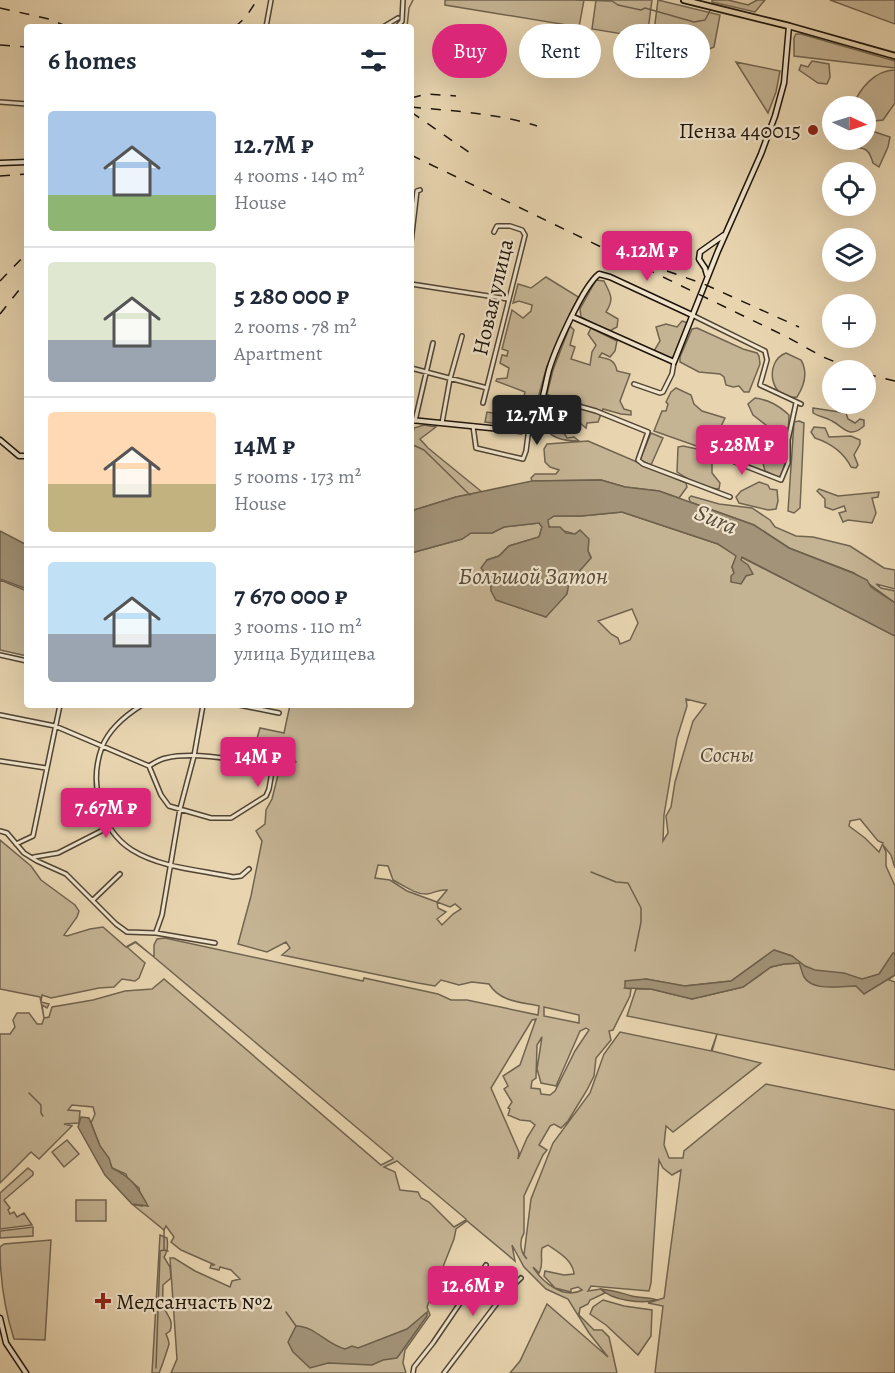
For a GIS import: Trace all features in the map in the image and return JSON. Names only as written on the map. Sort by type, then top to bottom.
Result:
[{"type":"main road","points":[[684,0],[789,26],[895,56]]},
{"type":"main road","points":[[573,317],[674,362],[724,235],[761,154],[775,116],[784,83],[789,26]]},
{"type":"main road","points":[[0,163],[24,162]]},
{"type":"main road","points":[[706,279],[706,271],[699,256],[702,250],[724,235]]},
{"type":"main road","points":[[702,263],[708,265],[713,262]]},
{"type":"main road","points":[[414,421],[521,431],[529,428],[543,396],[550,367],[590,284],[599,274],[692,315]]},
{"type":"main road","points":[[0,440],[19,456],[24,456]]},
{"type":"main road","points":[[0,1318],[6,1343],[26,1373]]},
{"type":"street","points":[[267,24],[271,0]]},
{"type":"street","points":[[400,24],[402,21],[403,0]]},
{"type":"street","points":[[388,24],[398,18]]},
{"type":"street","points":[[0,102],[24,104]]},
{"type":"street","points":[[414,216],[417,191],[420,190]]},
{"type":"street","name":"Новая улица","points":[[483,403],[525,236],[522,230],[510,226],[497,226],[494,232]]},
{"type":"street","points":[[414,284],[508,299]]},
{"type":"street","points":[[692,315],[765,351],[767,360],[760,385],[801,404]]},
{"type":"street","points":[[442,423],[450,379],[462,336]]},
{"type":"street","points":[[414,417],[433,343]]},
{"type":"street","points":[[634,384],[660,393],[666,389],[674,362]]},
{"type":"street","points":[[414,369],[487,388]]},
{"type":"street","points":[[543,396],[596,411],[648,432],[638,460],[643,464],[730,497]]},
{"type":"street","points":[[725,458],[781,480],[788,463],[788,440],[796,403]]},
{"type":"street","points":[[473,425],[476,448],[523,459],[529,428]]},
{"type":"street","points":[[0,655],[24,660]]},
{"type":"street","points":[[16,844],[33,836],[59,708]]},
{"type":"street","points":[[138,708],[117,724],[102,746],[96,771],[98,800],[109,827],[130,849],[172,865],[233,877],[241,876],[249,869]]},
{"type":"street","points":[[156,933],[162,915],[180,809],[194,756],[202,708]]},
{"type":"street","points":[[253,708],[279,713]]},
{"type":"street","points":[[0,715],[55,726],[148,766],[161,795],[169,806],[211,818],[231,818],[266,796],[273,766],[194,756],[165,758],[148,766]]},
{"type":"street","points":[[0,761],[46,768]]},
{"type":"street","points":[[32,858],[58,853],[109,827]]},
{"type":"street","points":[[0,831],[7,834],[32,858],[66,874],[127,932],[156,933],[215,943]]},
{"type":"street","points":[[93,900],[120,874]]},
{"type":"street","points":[[413,1373],[414,1367],[486,1265]]},
{"type":"street","points":[[444,1373],[504,1294],[520,1278]]},
{"type":"green space","points":[[445,0],[584,0],[580,24],[561,24],[445,5]]},
{"type":"green space","points":[[596,0],[652,0],[649,24],[613,24],[613,32],[601,30],[601,24],[593,24]]},
{"type":"green space","points":[[658,0],[720,15],[714,47],[710,49],[710,24],[655,24]]},
{"type":"green space","points":[[712,0],[728,0],[748,5],[757,0],[765,0],[755,12],[712,2]]},
{"type":"green space","points":[[830,0],[895,0],[895,24]]},
{"type":"green space","points":[[796,34],[895,61],[895,68],[794,56]]},
{"type":"green space","points":[[812,61],[829,64],[830,77],[827,84],[818,83],[799,70],[801,65],[808,67]]},
{"type":"green space","points":[[736,62],[780,71],[776,92],[768,113]]},
{"type":"green space","points":[[895,70],[895,103],[883,120],[876,121],[876,96],[858,96],[869,82],[888,71]]},
{"type":"green space","points":[[876,132],[890,137],[879,167],[876,162],[873,162],[866,150],[876,150]]},
{"type":"green space","points":[[546,277],[580,298],[547,366],[532,419],[524,427],[485,422],[487,412],[505,415],[504,409],[507,405],[513,410],[515,405],[522,405],[525,392],[496,381],[507,378],[509,368],[500,363],[502,355],[507,356],[508,351],[502,349],[512,310],[523,318],[531,311],[532,305],[519,301],[513,303],[518,284],[531,288]]},
{"type":"green space","points":[[596,280],[604,281],[610,293],[611,299],[606,312],[618,319],[617,327],[608,332],[581,317],[580,309]]},
{"type":"green space","points":[[682,321],[688,323],[674,357],[668,358],[654,351],[660,341],[656,327],[666,324],[677,327]]},
{"type":"green space","points":[[570,326],[574,330],[570,345],[575,347],[571,359],[590,365],[592,352],[596,345],[588,334],[591,328],[617,341],[615,351],[610,357],[602,353],[599,357],[606,358],[615,364],[617,371],[630,374],[620,401],[624,409],[631,411],[631,415],[603,409],[598,422],[587,423],[586,428],[580,423],[580,419],[561,413],[555,423],[559,425],[567,438],[574,437],[579,441],[556,438],[540,422],[553,370]]},
{"type":"green space","points":[[697,328],[757,353],[760,364],[749,392],[744,392],[739,386],[726,385],[724,377],[720,374],[699,372],[680,362],[692,329]]},
{"type":"green space","points":[[786,353],[801,360],[804,369],[802,388],[797,397],[788,397],[780,393],[773,380],[774,364]]},
{"type":"green space","points":[[676,388],[691,395],[694,404],[702,411],[725,418],[714,439],[702,448],[654,431],[662,411],[666,411],[668,404],[666,402],[671,392]]},
{"type":"green space","points":[[755,398],[781,408],[789,415],[787,454],[782,476],[777,477],[765,471],[760,448],[754,441],[755,433],[759,430],[768,437],[774,437],[775,432],[753,415],[748,404]]},
{"type":"green space","points":[[813,408],[822,409],[822,414],[846,414],[848,419],[855,423],[860,419],[864,420],[864,426],[854,432],[847,431],[813,413]]},
{"type":"green space","points":[[794,422],[804,423],[800,508],[794,513],[788,511]]},
{"type":"green space","points":[[424,425],[436,427],[420,439],[482,492],[456,497],[414,510],[414,428]]},
{"type":"green space","points":[[814,427],[825,428],[829,437],[851,436],[860,440],[854,455],[858,465],[856,468],[851,467],[836,449],[815,438],[811,432]]},
{"type":"green space","points":[[651,433],[663,438],[651,465],[640,460]]},
{"type":"green space","points":[[588,441],[686,483],[687,487],[679,498],[659,491],[625,487],[601,480],[532,481],[531,478],[535,474],[556,474],[559,470],[550,467],[545,462],[544,449],[547,444]]},
{"type":"green space","points":[[678,447],[697,449],[712,458],[712,473],[720,483],[719,489],[697,483],[677,472]]},
{"type":"green space","points":[[759,482],[768,485],[770,489],[777,490],[776,509],[768,510],[739,503],[736,497],[741,491]]},
{"type":"green space","points":[[819,489],[838,496],[879,492],[878,497],[872,498],[876,513],[872,523],[848,520],[843,522],[839,513],[846,511],[844,506],[833,510],[825,507],[825,499],[817,491]]},
{"type":"green space","points":[[691,496],[719,504],[752,508],[770,520],[775,527],[796,536],[813,537],[850,546],[884,568],[895,570],[895,589],[876,584],[881,588],[895,591],[895,603],[854,573],[789,548],[754,525],[690,502]]},
{"type":"green space","name":"Сосны","points":[[622,512],[718,544],[737,556],[732,567],[734,573],[731,582],[741,557],[895,636],[895,868],[891,855],[883,845],[886,852],[886,866],[895,886],[895,973],[889,980],[895,982],[895,1070],[717,1034],[712,1051],[761,1063],[673,1132],[666,1126],[664,1145],[669,1158],[683,1158],[684,1151],[766,1084],[895,1110],[895,1373],[655,1373],[663,1306],[648,1303],[664,1298],[681,1170],[672,1175],[663,1168],[659,1160],[649,1291],[591,1286],[588,1291],[601,1289],[605,1293],[580,1308],[579,1315],[594,1330],[602,1330],[609,1337],[617,1373],[510,1373],[520,1361],[547,1304],[608,1357],[589,1333],[568,1299],[546,1289],[524,1267],[512,1245],[515,1261],[467,1221],[456,1229],[427,1307],[430,1315],[405,1350],[403,1363],[406,1373],[171,1373],[177,1359],[170,1258],[230,1287],[232,1281],[240,1279],[231,1270],[220,1267],[219,1270],[210,1268],[211,1265],[215,1265],[181,1250],[171,1242],[174,1237],[166,1226],[164,1230],[132,1204],[142,1206],[139,1188],[128,1179],[126,1174],[112,1168],[91,1123],[95,1114],[93,1107],[72,1105],[68,1110],[80,1111],[79,1123],[64,1124],[72,1126],[39,1159],[31,1152],[0,1183],[0,1034],[10,1034],[15,1027],[13,1020],[17,1013],[29,1013],[37,1024],[42,1024],[44,1018],[49,1017],[52,1007],[93,1000],[125,991],[152,989],[164,979],[381,1165],[393,1159],[151,955],[154,957],[154,945],[157,939],[165,938],[363,981],[364,978],[438,994],[451,1000],[467,1000],[538,1015],[539,1006],[505,998],[489,984],[472,982],[459,985],[441,980],[435,986],[282,955],[290,948],[286,942],[267,952],[238,944],[262,841],[256,831],[265,824],[266,810],[272,799],[278,775],[296,762],[291,754],[278,758],[253,752],[260,728],[284,733],[289,708],[414,708],[414,552],[462,539],[471,533],[492,533],[504,527],[539,523],[542,527],[539,537],[509,546],[499,556],[487,560],[491,586],[496,600],[546,617],[568,583],[591,557],[588,551],[588,539],[580,531],[575,534],[549,527],[547,520],[554,516]],"holes":[[[632,609],[638,623],[630,640],[620,644],[618,638],[598,621]],[[686,699],[706,704],[693,721],[675,782],[671,807],[666,816],[668,833],[663,841],[664,815],[677,738],[687,706]],[[860,819],[878,841],[883,843],[879,852],[849,826],[850,821]],[[378,865],[388,866],[393,880],[418,893],[427,894],[447,890],[437,902],[407,891],[390,880],[375,878]],[[437,902],[450,907],[455,904],[461,909],[442,925],[437,919],[446,912],[438,908]],[[774,950],[792,956],[799,963],[771,967],[743,987],[692,999],[651,989],[636,989],[627,1016],[717,1034],[711,1051],[620,1032],[604,1054],[590,1093],[553,1143],[531,1199],[524,1255],[521,1246],[524,1233],[524,1196],[547,1150],[539,1145],[550,1126],[554,1124],[561,1128],[568,1121],[587,1090],[594,1076],[596,1058],[611,1040],[609,1031],[613,1030],[630,996],[631,989],[625,988],[646,979],[684,986],[731,981]],[[544,1007],[579,1015],[579,1023],[544,1016]],[[536,1019],[520,1065],[503,1076],[508,1086],[504,1089],[512,1102],[508,1108],[510,1109],[508,1115],[530,1121],[535,1125],[518,1159],[519,1152],[491,1088],[532,1020]],[[586,1028],[589,1030],[575,1051],[555,1091],[550,1095],[541,1094],[540,1089],[531,1088],[532,1081],[536,1078],[537,1045],[542,1037],[537,1069],[541,1083],[556,1086],[580,1031]],[[397,1161],[466,1220],[454,1227],[429,1202],[421,1198],[418,1192],[400,1190],[395,1172],[384,1167]],[[548,1245],[564,1257],[571,1265],[574,1274],[564,1275],[545,1271],[544,1276],[555,1288],[571,1292],[571,1289],[578,1287],[582,1290],[568,1293],[554,1288],[548,1284],[533,1267],[539,1273],[542,1248]]]},
{"type":"green space","points":[[0,580],[24,590],[24,655],[0,650]]},
{"type":"green space","points":[[0,840],[31,866],[41,880],[75,905],[79,911],[77,917],[64,935],[103,927],[126,947],[135,942],[127,947],[145,963],[139,978],[135,981],[122,979],[114,987],[51,998],[42,995],[41,1002],[49,1004],[47,1008],[42,1005],[44,1018],[40,997],[0,989]]},
{"type":"green space","points":[[67,1140],[79,1154],[64,1167],[52,1152]]},
{"type":"green space","points":[[28,1168],[33,1175],[4,1200],[10,1208],[8,1210],[10,1214],[14,1212],[17,1217],[24,1213],[32,1225],[0,1229],[0,1193]]},
{"type":"green space","points":[[76,1200],[106,1200],[106,1221],[76,1221]]},
{"type":"green space","points":[[33,1227],[33,1236],[0,1238],[0,1231]]},
{"type":"green space","points":[[160,1235],[167,1238],[167,1250],[164,1257],[170,1267],[171,1278],[163,1285],[163,1299],[171,1327],[166,1334],[169,1344],[160,1371],[152,1373]]},
{"type":"green space","points":[[51,1240],[45,1340],[14,1339],[3,1293],[0,1247],[4,1244]]},
{"type":"green space","points":[[603,1300],[652,1310],[651,1336],[638,1355],[606,1325],[590,1314],[593,1307]]},
{"type":"water","points":[[601,480],[625,487],[659,491],[754,525],[789,548],[867,580],[871,587],[895,603],[895,636],[742,557],[741,560],[748,565],[753,574],[746,576],[741,584],[731,582],[731,576],[734,573],[732,567],[736,556],[718,544],[622,512],[554,516],[548,520],[549,527],[560,527],[566,533],[575,534],[580,530],[589,539],[588,551],[591,558],[569,583],[567,594],[546,617],[496,600],[491,591],[491,581],[481,568],[487,560],[499,556],[509,546],[539,537],[542,527],[539,523],[504,527],[492,533],[471,533],[462,539],[414,552],[414,510],[456,497],[532,481]]},
{"type":"water","points":[[0,531],[24,543],[24,588],[0,579]]},
{"type":"water","points":[[774,950],[792,956],[815,970],[844,973],[862,979],[879,974],[895,953],[895,975],[864,994],[856,986],[814,985],[804,977],[799,963],[771,967],[743,987],[692,999],[651,989],[625,988],[625,981],[646,979],[685,986],[731,981]]},
{"type":"water","points":[[81,1117],[89,1118],[112,1168],[133,1183],[148,1206],[132,1204],[105,1175],[78,1127]]},
{"type":"water","points":[[601,1289],[657,1300],[644,1302],[628,1300],[612,1296]]},
{"type":"water","points":[[427,1312],[427,1316],[397,1358],[383,1360],[372,1365],[328,1363],[310,1368],[293,1352],[288,1342],[296,1326],[309,1329],[339,1347],[358,1348],[407,1329]]},
{"type":"waterway","points":[[407,24],[409,8],[413,0]]},
{"type":"waterway","points":[[577,0],[612,1],[618,5],[641,10],[645,8],[694,22],[705,20],[711,9]]},
{"type":"waterway","points":[[414,445],[424,450],[470,495]]},
{"type":"waterway","points":[[591,872],[616,882],[628,883],[641,908],[641,922],[635,951]]},
{"type":"waterway","points":[[29,1093],[41,1105],[43,1116]]},
{"type":"waterway","points":[[164,1230],[164,1250],[168,1251]]},
{"type":"waterway","points":[[156,1368],[160,1251],[164,1250]]},
{"type":"waterway","points":[[286,1312],[296,1326]]},
{"type":"railway","points":[[238,24],[257,0]]},
{"type":"railway","points":[[0,8],[61,24]]},
{"type":"railway","points":[[0,45],[24,47]]},
{"type":"railway","points":[[414,97],[427,94],[456,96]]},
{"type":"railway","points":[[414,107],[490,115],[537,126]]},
{"type":"railway","points":[[414,114],[470,153]]},
{"type":"railway","points":[[414,156],[830,360]]},
{"type":"railway","points":[[0,176],[24,174]]},
{"type":"railway","points":[[0,281],[24,256]]},
{"type":"railway","points":[[667,271],[704,284],[799,327]]},
{"type":"railway","points":[[0,314],[24,284]]},
{"type":"railway","points":[[876,376],[895,381]]},
{"type":"place","name":"Пенза 440015","points":[[813,130]]},
{"type":"place","name":"Медсанчасть №2","points":[[103,1301]]},
{"type":"water label","name":"Sura","points":[[716,519]]},
{"type":"water label","name":"Большой Затон","points":[[533,576]]}]
